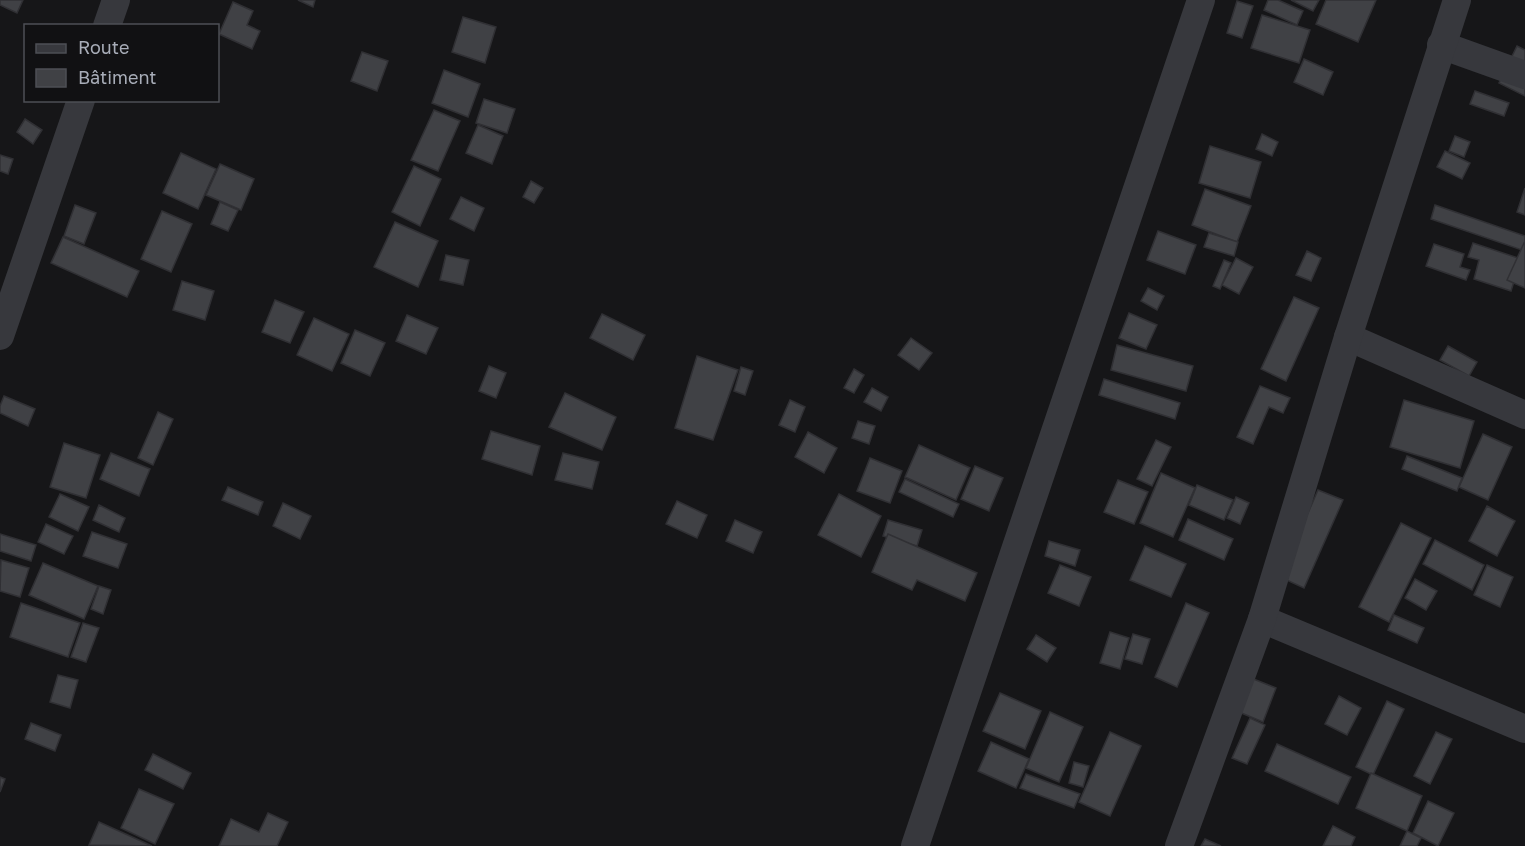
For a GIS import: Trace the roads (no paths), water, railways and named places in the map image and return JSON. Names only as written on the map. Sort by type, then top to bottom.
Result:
[{"type":"street","points":[[108,24],[116,0]]},
{"type":"street","points":[[915,846],[1201,0]]},
{"type":"street","points":[[1179,846],[1262,619],[1348,337],[1457,0]]},
{"type":"street","points":[[1441,45],[1525,75]]},
{"type":"street","points":[[0,336],[80,102]]},
{"type":"street","points":[[1348,337],[1525,415]]},
{"type":"street","points":[[1262,619],[1525,729]]}]
